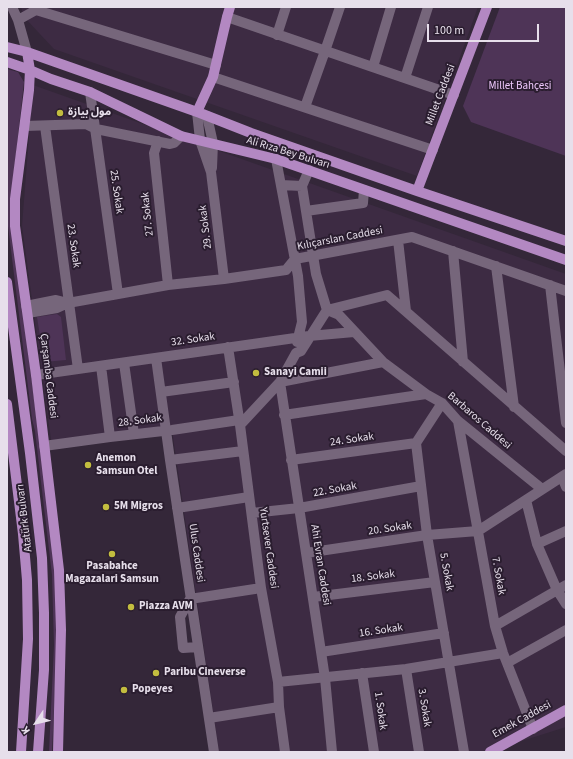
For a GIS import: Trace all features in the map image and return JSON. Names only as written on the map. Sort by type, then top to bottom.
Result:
[{"type":"main road","points":[[207,116],[212,80],[230,7]]},
{"type":"main road","name":"Millet Caddesi","points":[[418,191],[487,7]]},
{"type":"main road","name":"Ali Rıza Bey Bulvarı","points":[[7,47],[27,52],[251,133],[566,241]]},
{"type":"main road","name":"Çarşamba Caddesi","points":[[27,52],[30,70],[30,90],[16,199],[15,226],[36,375],[59,570],[61,630],[58,752]]},
{"type":"main road","name":"Ali Rıza Bey Bulvarı","points":[[7,62],[90,92],[181,136],[276,159],[566,260]]},
{"type":"main road","points":[[196,112],[212,80]]},
{"type":"main road","name":"Atatürk Bulvarı","points":[[7,282],[30,453],[42,558],[44,670],[38,752]]},
{"type":"main road","name":"Atatürk Bulvarı","points":[[7,404],[23,534],[26,580],[27,646],[21,752]]},
{"type":"main road","name":"Emek Caddesi","points":[[490,752],[566,710]]},
{"type":"street","name":"Çarşamba Caddesi","points":[[12,7],[18,20],[27,52]]},
{"type":"street","points":[[277,35],[286,7]]},
{"type":"street","points":[[305,107],[326,51],[340,7]]},
{"type":"street","points":[[373,67],[391,7]]},
{"type":"street","points":[[404,78],[428,7]]},
{"type":"street","points":[[18,20],[36,10],[216,65]]},
{"type":"street","points":[[227,17],[454,95]]},
{"type":"street","points":[[212,80],[305,107],[433,150]]},
{"type":"street","name":"25. Sokak","points":[[90,92],[118,294]]},
{"type":"street","points":[[196,112],[200,140],[211,172]]},
{"type":"street","points":[[207,116],[213,143],[211,172]]},
{"type":"street","points":[[25,126],[86,124],[96,129],[170,144],[174,143],[181,136]]},
{"type":"street","name":"23. Sokak","points":[[45,126],[78,369]]},
{"type":"street","name":"27. Sokak","points":[[158,141],[154,153],[168,284]]},
{"type":"street","points":[[276,159],[298,276],[302,322],[299,338],[295,347],[296,353]]},
{"type":"street","points":[[309,170],[302,186],[316,274],[327,310]]},
{"type":"street","name":"29. Sokak","points":[[211,172],[224,279]]},
{"type":"street","points":[[281,185],[302,186]]},
{"type":"street","points":[[306,211],[363,203],[364,190]]},
{"type":"street","name":"Kılıçarslan Caddesi","points":[[286,270],[295,259],[412,237],[566,291]]},
{"type":"street","points":[[398,240],[406,311]]},
{"type":"street","points":[[453,251],[463,362]]},
{"type":"street","points":[[496,266],[514,407]]},
{"type":"street","points":[[27,309],[57,308],[68,303],[168,284],[224,279],[286,270],[298,276],[316,274]]},
{"type":"street","points":[[550,285],[566,422]]},
{"type":"street","points":[[240,422],[280,382],[296,353],[301,350],[327,310],[387,295],[566,451]]},
{"type":"street","name":"Barbaros Caddesi","points":[[327,310],[339,315],[383,362],[426,394],[442,402],[458,421],[542,489]]},
{"type":"street","name":"32. Sokak","points":[[36,375],[309,336],[354,332]]},
{"type":"street","name":"Yurtsever Caddesi","points":[[228,347],[240,422],[261,588],[278,682],[279,707],[285,752]]},
{"type":"street","name":"Ulus Caddesi","points":[[156,358],[190,599],[214,752]]},
{"type":"street","points":[[280,382],[383,362]]},
{"type":"street","points":[[124,363],[134,434]]},
{"type":"street","points":[[101,366],[110,436]]},
{"type":"street","points":[[161,392],[234,382]]},
{"type":"street","name":"Ahi Evran Caddesi","points":[[280,382],[325,678],[332,752]]},
{"type":"street","points":[[284,415],[426,394]]},
{"type":"street","points":[[416,443],[442,402]]},
{"type":"street","name":"7. Sokak","points":[[458,421],[495,626],[503,653],[533,729]]},
{"type":"street","name":"28. Sokak","points":[[44,446],[110,436],[240,422]]},
{"type":"street","name":"24. Sokak","points":[[292,460],[416,443]]},
{"type":"street","name":"5. Sokak","points":[[416,443],[427,535],[464,752]]},
{"type":"street","points":[[170,460],[243,451]]},
{"type":"street","points":[[478,531],[564,475],[566,487]]},
{"type":"street","name":"22. Sokak","points":[[252,513],[299,508],[421,486]]},
{"type":"street","points":[[177,508],[250,497]]},
{"type":"street","points":[[526,500],[538,544],[562,587],[566,604]]},
{"type":"street","name":"20. Sokak","points":[[306,553],[427,535],[478,531]]},
{"type":"street","points":[[538,544],[566,531]]},
{"type":"street","name":"18. Sokak","points":[[313,597],[435,582]]},
{"type":"street","points":[[495,626],[562,587]]},
{"type":"street","points":[[198,647],[183,648],[180,617],[190,599],[261,588]]},
{"type":"street","points":[[507,663],[566,630]]},
{"type":"street","name":"16. Sokak","points":[[321,652],[444,633]]},
{"type":"street","points":[[278,682],[406,669],[503,653]]},
{"type":"street","name":"3. Sokak","points":[[406,669],[419,752]]},
{"type":"street","name":"1. Sokak","points":[[362,673],[374,752]]},
{"type":"street","points":[[209,718],[279,707]]},
{"type":"shaded area","points":[[21,7],[478,7],[417,176],[54,49],[24,17]]},
{"type":"shaded area","points":[[33,85],[566,274],[566,727],[487,752],[219,752],[172,430],[52,447],[22,226]]},
{"type":"green space","name":"Millet Bahçesi","points":[[500,7],[566,7],[566,156],[471,122],[463,106]]},
{"type":"green space","points":[[7,69],[18,72],[24,82],[10,208],[56,573],[57,645],[52,752],[49,752],[54,645],[52,575],[7,218]]},
{"type":"green space","points":[[57,314],[61,317],[66,360],[44,362],[37,317]]},
{"type":"place","name":"مول بيازة","points":[[60,113]]},
{"type":"place","name":"Sanayi Camii","points":[[256,373]]},
{"type":"place","name":"Anemon Samsun Otel","points":[[88,465]]},
{"type":"place","name":"5M Migros","points":[[106,507]]},
{"type":"place","name":"Pasabahce Magazalari Samsun","points":[[112,554]]},
{"type":"place","name":"Piazza AVM","points":[[131,607]]},
{"type":"place","name":"Paribu Cineverse","points":[[156,673]]},
{"type":"place","name":"Popeyes","points":[[124,690]]}]
